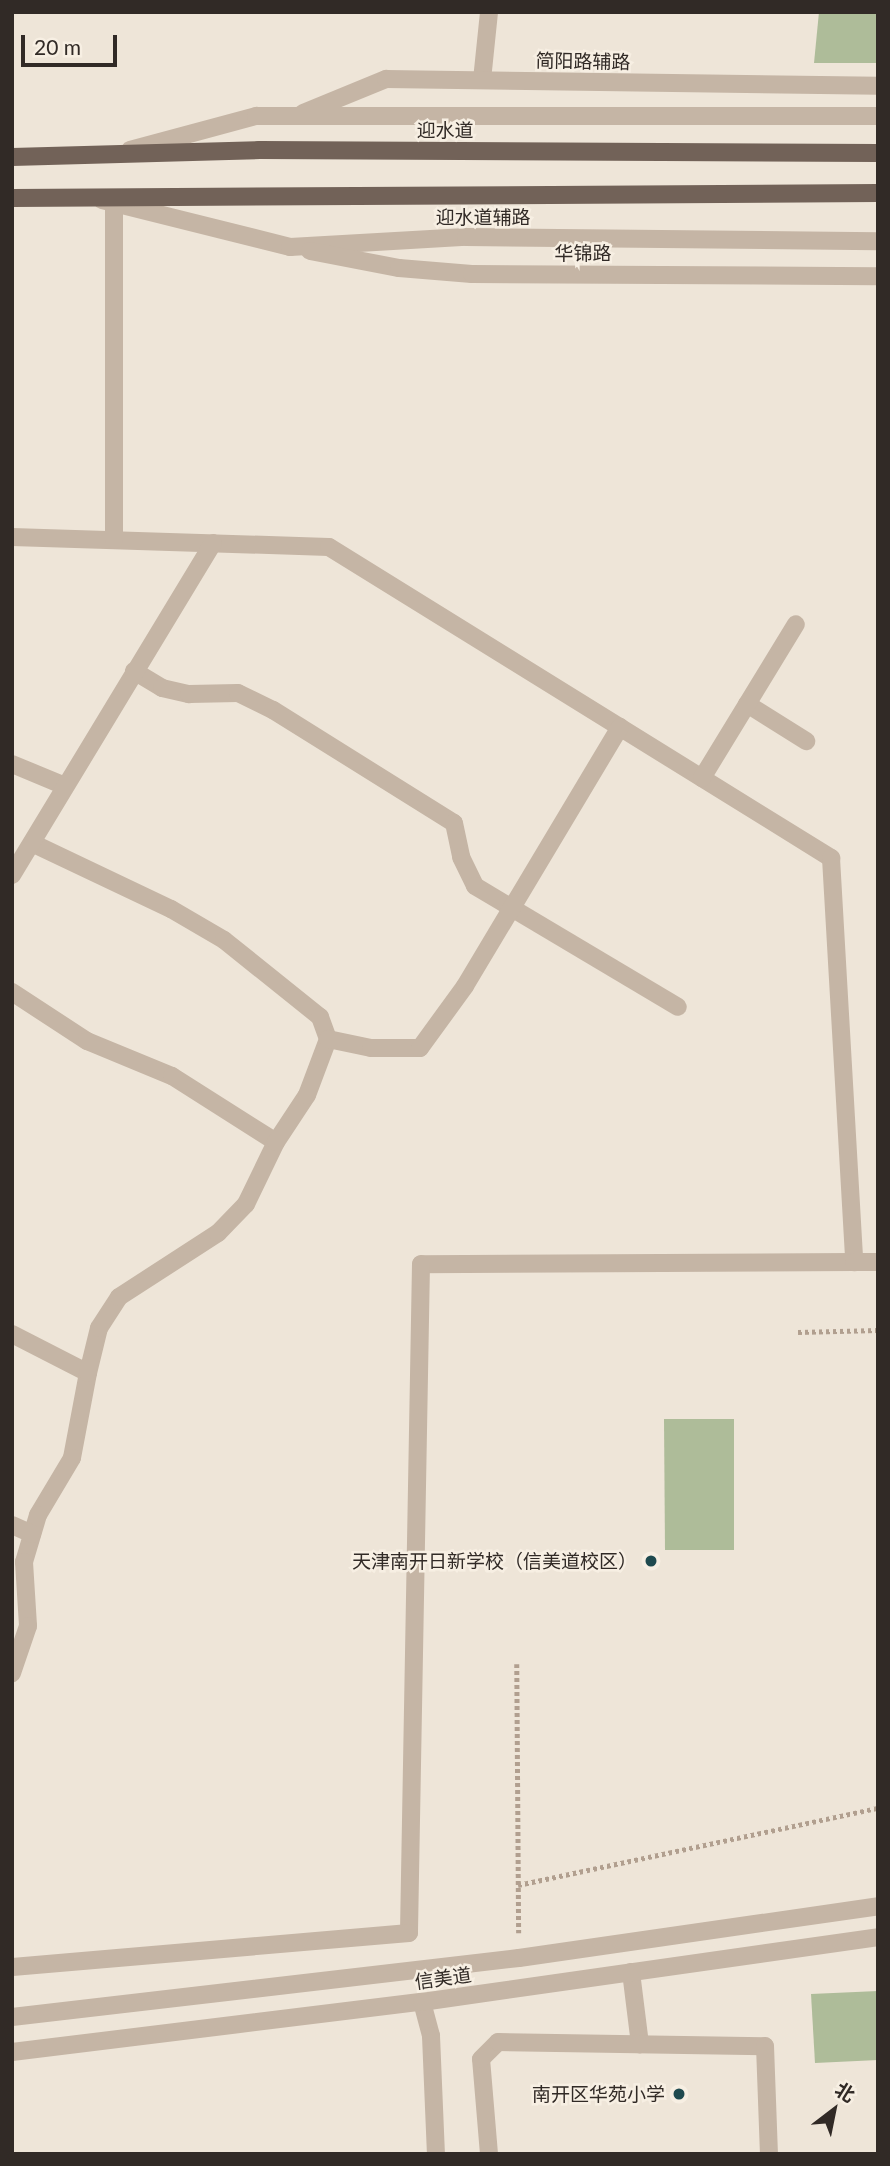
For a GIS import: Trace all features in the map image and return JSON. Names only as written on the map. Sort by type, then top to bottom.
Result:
[{"type":"main road","name":"迎水道","points":[[12,157],[103,158],[260,150],[878,153]]},
{"type":"main road","points":[[12,198],[878,193]]},
{"type":"street","points":[[482,80],[489,12]]},
{"type":"street","name":"简阳路辅路","points":[[295,117],[386,79],[878,86]]},
{"type":"street","points":[[103,158],[256,116],[878,116]]},
{"type":"street","name":"迎水道辅路","points":[[95,198],[290,247],[466,237],[878,241]]},
{"type":"street","points":[[114,204],[114,540]]},
{"type":"street","name":"华锦路","points":[[290,247],[400,268],[472,274],[878,276]]},
{"type":"street","points":[[12,537],[329,547],[831,858],[854,1262]]},
{"type":"street","points":[[12,875],[213,543]]},
{"type":"street","points":[[702,778],[796,624]]},
{"type":"street","points":[[134,671],[162,688],[189,694],[238,694],[273,710],[429,806],[454,823],[461,857],[475,886],[512,905],[678,1007]]},
{"type":"street","points":[[747,704],[806,741]]},
{"type":"street","points":[[328,1039],[371,1048],[420,1048],[465,986],[620,727]]},
{"type":"street","points":[[12,764],[65,786]]},
{"type":"street","points":[[12,1673],[28,1626],[24,1562],[38,1515],[72,1458],[99,1328],[119,1297],[218,1233],[246,1204],[276,1142],[307,1095],[328,1039],[320,1017],[224,940],[171,909],[32,843]]},
{"type":"street","points":[[12,992],[87,1041],[172,1076],[276,1142]]},
{"type":"street","points":[[12,1967],[408,1933],[421,1264],[878,1262]]},
{"type":"street","points":[[12,1334],[88,1373]]},
{"type":"street","points":[[12,1525],[32,1534]]},
{"type":"street","name":"信美道","points":[[12,2017],[519,1958],[878,1906]]},
{"type":"street","name":"信美道","points":[[12,2052],[422,2002],[878,1937]]},
{"type":"street","points":[[631,1972],[640,2045]]},
{"type":"street","points":[[422,2002],[431,2036],[436,2154]]},
{"type":"street","points":[[489,2154],[481,2059],[499,2042],[765,2046],[769,2154]]},
{"type":"path","points":[[798,1332],[878,1330]]},
{"type":"path","points":[[517,1664],[519,1958]]},
{"type":"path","points":[[518,1885],[878,1808]]},
{"type":"green space","points":[[819,12],[878,12],[878,63],[814,63]]},
{"type":"green space","points":[[664,1419],[734,1419],[734,1550],[665,1550]]},
{"type":"green space","points":[[878,1991],[878,2060],[815,2063],[811,1994]]},
{"type":"place","name":"天津南开日新学校（信美道校区）","points":[[651,1561]]},
{"type":"place","name":"南开区华苑小学","points":[[679,2094]]}]
